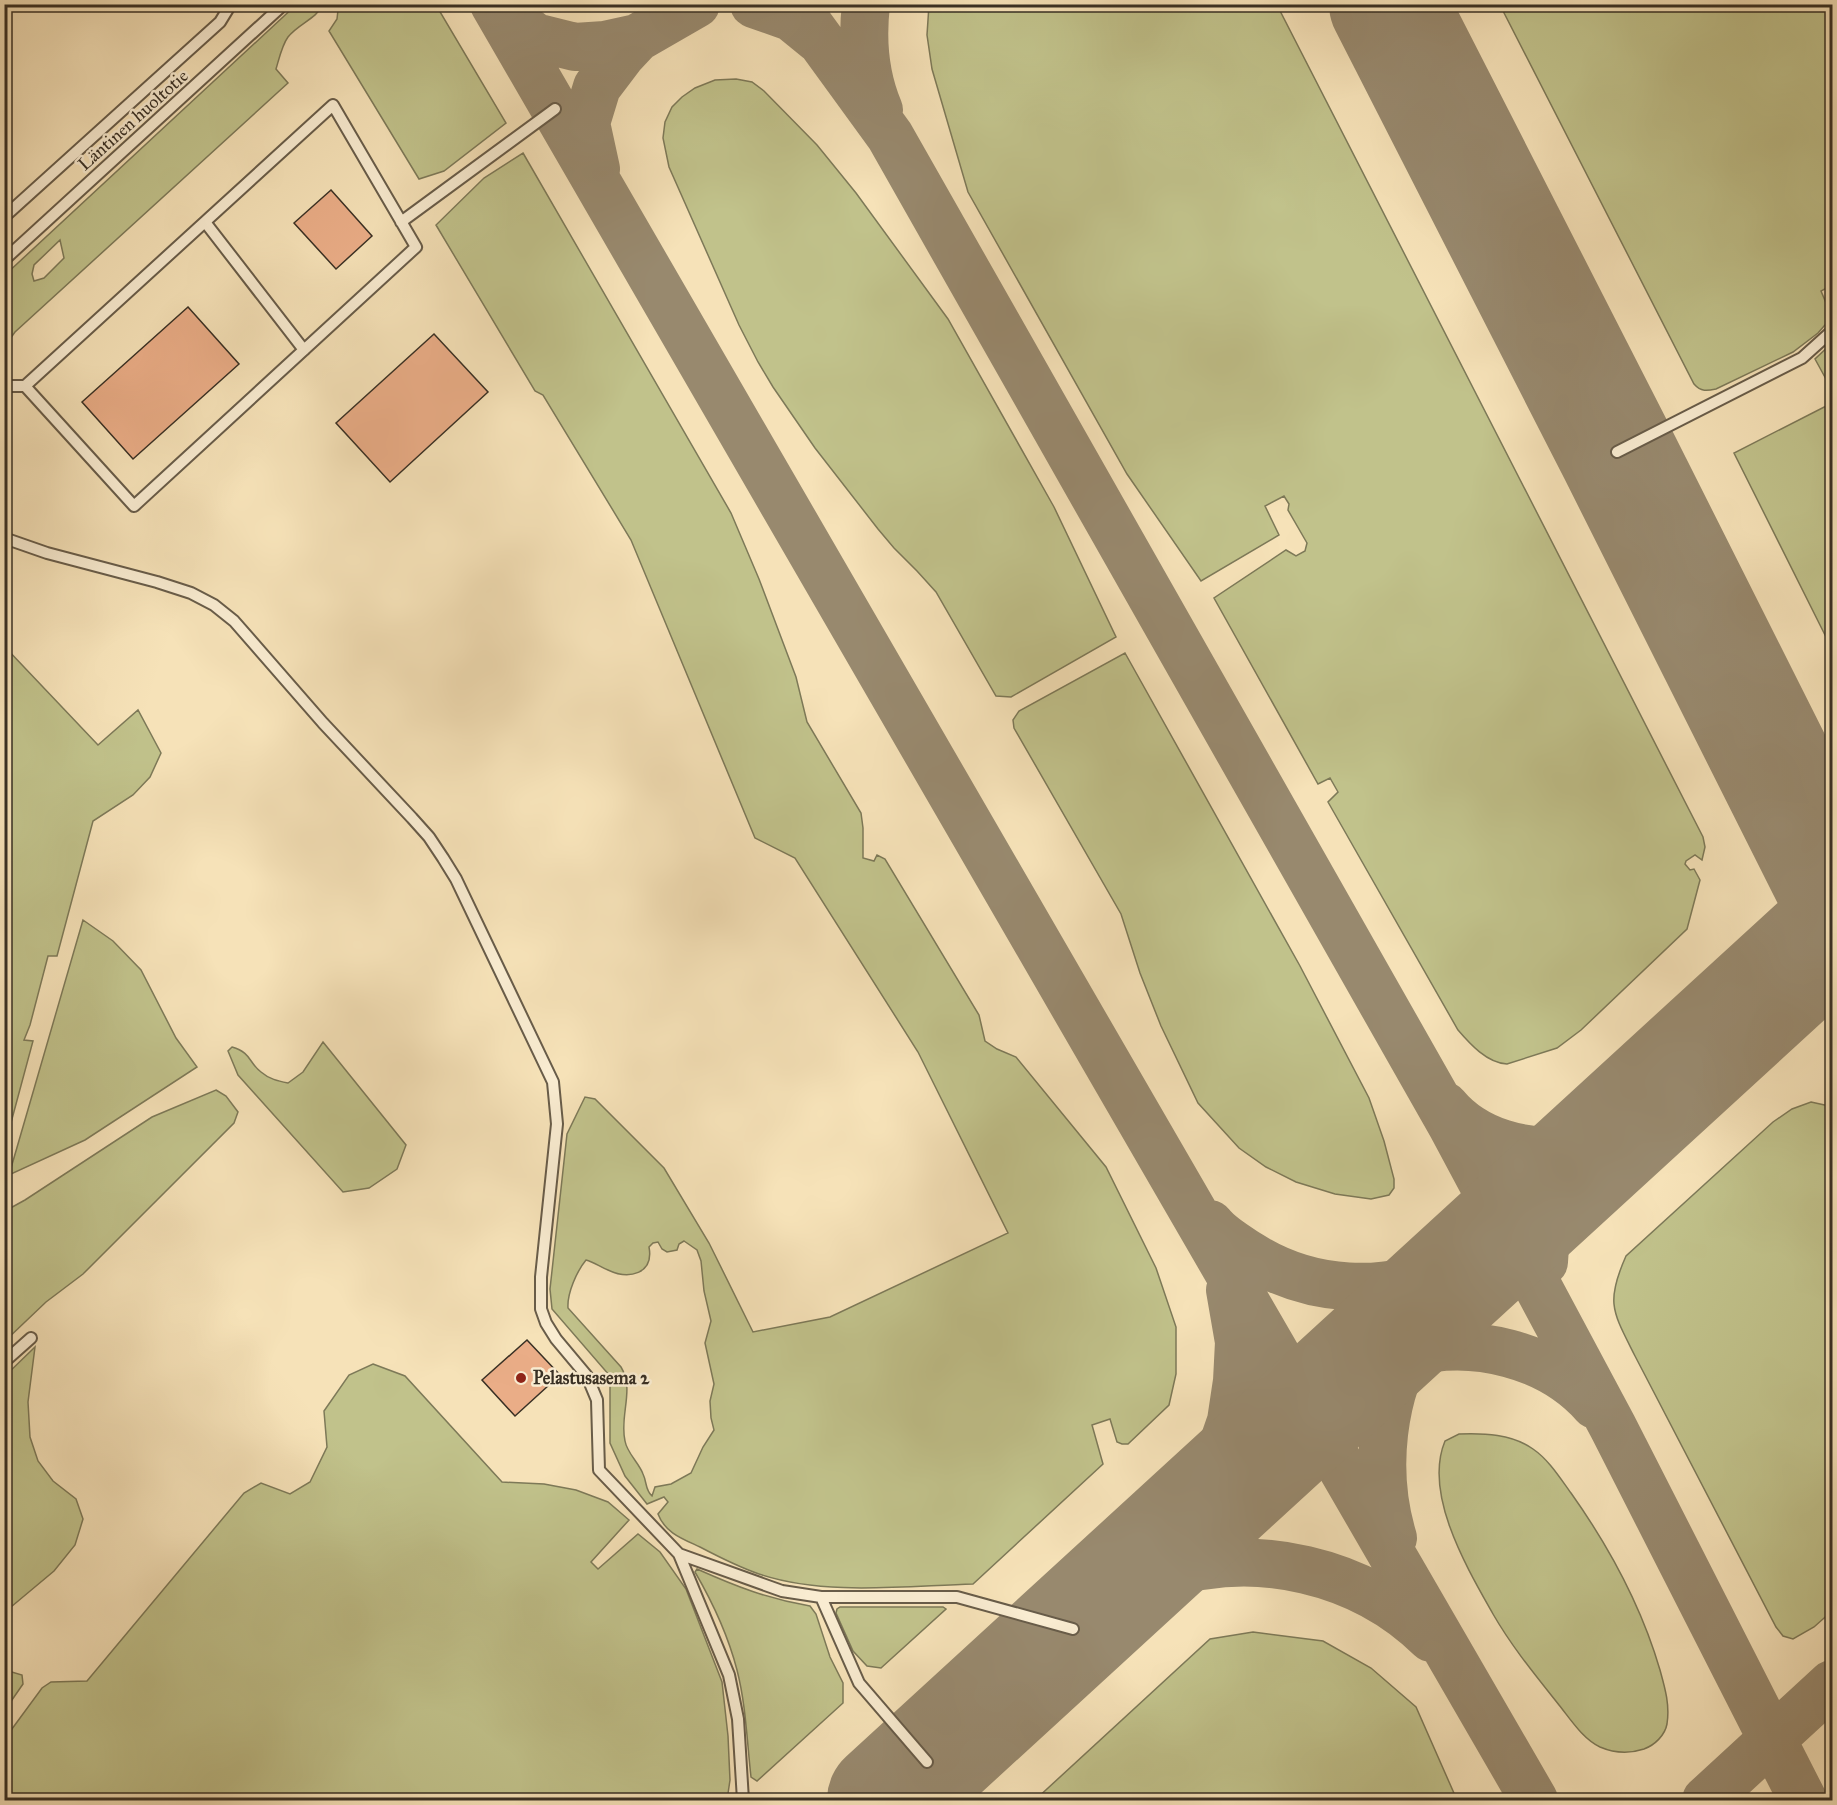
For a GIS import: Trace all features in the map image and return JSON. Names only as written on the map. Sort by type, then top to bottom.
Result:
[{"type":"lane","points":[[4,218],[220,22],[231,4]]},
{"type":"lane","name":"Läntinen huoltotie","points":[[4,260],[284,4]]},
{"type":"lane","points":[[4,386],[25,386],[333,105],[416,247],[134,506],[25,386]]},
{"type":"lane","points":[[401,222],[555,109]]},
{"type":"lane","points":[[205,222],[304,350]]},
{"type":"lane","points":[[1617,452],[1802,358],[1833,331]]},
{"type":"lane","points":[[4,538],[47,553],[157,582],[191,593],[214,605],[234,621],[323,723],[429,837],[456,879],[553,1082],[557,1124],[541,1277],[541,1309],[556,1339],[587,1376],[597,1400],[599,1470],[679,1554],[729,1675],[738,1719],[743,1800]]},
{"type":"lane","points":[[4,1362],[31,1338]]},
{"type":"lane","points":[[679,1554],[782,1591],[821,1597],[957,1597],[1073,1629]]},
{"type":"lane","points":[[821,1597],[859,1683],[927,1762]]},
{"type":"green space","points":[[297,4],[323,5],[316,14],[292,32],[284,44],[276,69],[288,83],[15,332],[5,346],[5,275]],"holes":[[[60,240],[64,258],[44,278],[34,281],[32,274],[34,265]]]},
{"type":"green space","points":[[341,5],[436,5],[506,123],[444,171],[419,179],[329,31],[337,19]]},
{"type":"green space","points":[[929,5],[1277,5],[1703,837],[1705,847],[1702,860],[1695,855],[1685,864],[1690,870],[1694,869],[1700,880],[1687,929],[1581,1030],[1557,1048],[1507,1064],[1500,1063],[1480,1052],[1458,1030],[1328,802],[1338,792],[1330,778],[1318,784],[1214,598],[1286,550],[1296,556],[1305,551],[1307,543],[1288,510],[1289,504],[1284,496],[1265,506],[1279,535],[1201,581],[1127,474],[968,192],[932,69],[927,35]]},
{"type":"green space","points":[[1500,5],[1832,5],[1832,289],[1830,286],[1821,291],[1832,311],[1832,317],[1818,333],[1793,352],[1716,389],[1704,390],[1694,384]]},
{"type":"green space","points":[[736,79],[752,82],[764,91],[817,145],[856,193],[948,319],[1054,507],[1116,637],[1011,697],[996,696],[936,592],[878,529],[815,448],[773,387],[739,325],[669,167],[663,138],[665,122],[672,107],[682,97],[695,88],[715,80]]},
{"type":"green space","points":[[523,153],[731,513],[796,677],[807,722],[861,813],[863,858],[874,861],[877,855],[885,859],[979,1015],[985,1041],[1016,1057],[1106,1167],[1156,1268],[1176,1327],[1176,1374],[1169,1405],[1128,1444],[1117,1442],[1110,1419],[1092,1425],[1103,1464],[973,1584],[864,1588],[784,1581],[744,1568],[675,1535],[665,1526],[658,1514],[668,1502],[664,1497],[647,1504],[625,1476],[610,1443],[610,1376],[552,1309],[550,1289],[567,1134],[585,1097],[595,1099],[664,1168],[709,1243],[753,1332],[830,1317],[1008,1233],[918,1052],[795,858],[755,838],[631,540],[543,395],[535,391],[436,225],[484,178]],"holes":[[[684,1241],[697,1250],[711,1321],[705,1343],[714,1384],[710,1401],[714,1430],[691,1473],[671,1484],[655,1487],[652,1496],[625,1441],[624,1422],[627,1394],[625,1376],[621,1367],[568,1308],[569,1296],[576,1276],[586,1260],[616,1273],[632,1274],[644,1269],[650,1256],[649,1247],[653,1243],[658,1242],[667,1252],[677,1250],[679,1244]]]},
{"type":"green space","points":[[1832,343],[1832,390],[1815,359]]},
{"type":"green space","points":[[1832,403],[1832,649],[1734,453]]},
{"type":"green space","points":[[5,647],[98,745],[138,710],[161,753],[150,777],[133,795],[93,821],[57,956],[48,956],[24,1040],[33,1041],[5,1145]]},
{"type":"green space","points":[[1125,653],[1300,966],[1369,1098],[1394,1179],[1394,1188],[1389,1195],[1371,1199],[1335,1194],[1296,1182],[1266,1167],[1239,1148],[1198,1103],[1161,1026],[1140,973],[1121,914],[1014,728],[1013,720],[1019,711]]},
{"type":"green space","points":[[83,920],[113,941],[141,970],[176,1038],[197,1067],[85,1140],[9,1175]]},
{"type":"green space","points":[[323,1042],[406,1145],[397,1169],[369,1188],[343,1192],[238,1075],[228,1051],[232,1047],[238,1049],[247,1055],[264,1074],[288,1083],[303,1072]]},
{"type":"green space","points":[[216,1090],[226,1096],[238,1112],[234,1123],[83,1274],[46,1302],[5,1341],[5,1211],[152,1117]]},
{"type":"green space","points":[[1811,1102],[1829,1106],[1832,1109],[1832,1611],[1814,1627],[1793,1639],[1783,1636],[1776,1627],[1627,1341],[1614,1307],[1614,1297],[1615,1285],[1626,1256],[1773,1122],[1792,1109]]},
{"type":"green space","points":[[35,1347],[28,1402],[30,1437],[38,1461],[53,1481],[76,1499],[83,1519],[75,1545],[54,1571],[5,1612],[5,1376]]},
{"type":"green space","points":[[373,1364],[405,1376],[502,1482],[544,1484],[576,1490],[608,1502],[629,1520],[591,1562],[598,1569],[638,1534],[660,1552],[686,1589],[722,1682],[730,1780],[727,1800],[5,1800],[5,1741],[42,1688],[51,1682],[87,1681],[244,1493],[261,1483],[290,1494],[310,1482],[327,1447],[324,1411],[349,1375]]},
{"type":"green space","points":[[1459,1434],[1488,1434],[1507,1437],[1533,1449],[1554,1470],[1599,1535],[1634,1600],[1664,1683],[1667,1724],[1662,1736],[1652,1745],[1638,1751],[1622,1752],[1611,1751],[1594,1744],[1573,1723],[1500,1626],[1471,1575],[1451,1530],[1444,1507],[1440,1484],[1440,1462],[1445,1441]]},
{"type":"green space","points":[[697,1569],[752,1591],[810,1606],[816,1614],[830,1657],[843,1683],[843,1703],[757,1781],[751,1777],[746,1724],[737,1670],[719,1619],[695,1572]]},
{"type":"green space","points":[[840,1607],[943,1607],[946,1609],[881,1668],[867,1666],[853,1651],[836,1613]]},
{"type":"green space","points":[[1253,1632],[1323,1641],[1371,1668],[1416,1707],[1457,1800],[1035,1800],[1210,1639]]},
{"type":"green space","points":[[5,1670],[22,1675],[23,1684],[5,1710]]},
{"type":"building","points":[[331,190],[372,236],[336,269],[294,223]]},
{"type":"building","points":[[188,307],[239,364],[133,459],[82,402]]},
{"type":"building","points":[[434,334],[488,392],[390,482],[336,423]]},
{"type":"building","name":"Pelastusasema 2","points":[[527,1340],[560,1375],[515,1416],[482,1380]]},
{"type":"taxiway","points":[[494,4],[1534,1800]]},
{"type":"taxiway","points":[[499,9],[535,37],[575,47],[605,45],[637,38],[696,4]]},
{"type":"taxiway","points":[[754,4],[791,17],[818,39]]},
{"type":"taxiway","points":[[794,4],[890,136],[1452,1126],[1613,1427],[1803,1800]]},
{"type":"taxiway","points":[[866,4],[864,31],[866,58],[870,84],[879,110]]},
{"type":"taxiway","points":[[596,169],[586,123],[597,87],[637,38]]},
{"type":"taxiway","points":[[1445,1106],[1471,1129],[1486,1137],[1519,1148],[1537,1150],[1554,1150],[1588,1142],[1632,1116]]},
{"type":"taxiway","points":[[1544,1262],[1546,1243],[1555,1209],[1582,1167],[1607,1139]]},
{"type":"taxiway","points":[[1210,1224],[1223,1237],[1273,1268],[1323,1283],[1374,1286],[1425,1277],[1450,1267],[1481,1249],[1528,1212]]},
{"type":"taxiway","points":[[1393,1538],[1383,1486],[1382,1460],[1384,1433],[1396,1381],[1405,1357],[1418,1334],[1446,1295],[1478,1259]]},
{"type":"taxiway","points":[[1151,1557],[1184,1520],[1213,1473],[1231,1421],[1237,1381],[1239,1342],[1230,1290]]},
{"type":"taxiway","points":[[1327,1397],[1366,1372],[1397,1356],[1433,1348],[1458,1347],[1484,1349],[1533,1362],[1577,1387],[1595,1405]]},
{"type":"taxiway","points":[[1073,1629],[1116,1599],[1163,1576],[1198,1567],[1234,1563],[1270,1564],[1306,1570],[1340,1580],[1373,1595],[1403,1615],[1431,1638]]},
{"type":"taxiway","points":[[1706,1800],[1832,1684]]},
{"type":"runway","points":[[1388,4],[1832,880]]},
{"type":"runway","points":[[886,1800],[1832,933]]},
{"type":"place","name":"Pelastusasema 2","points":[[521,1378]]}]
